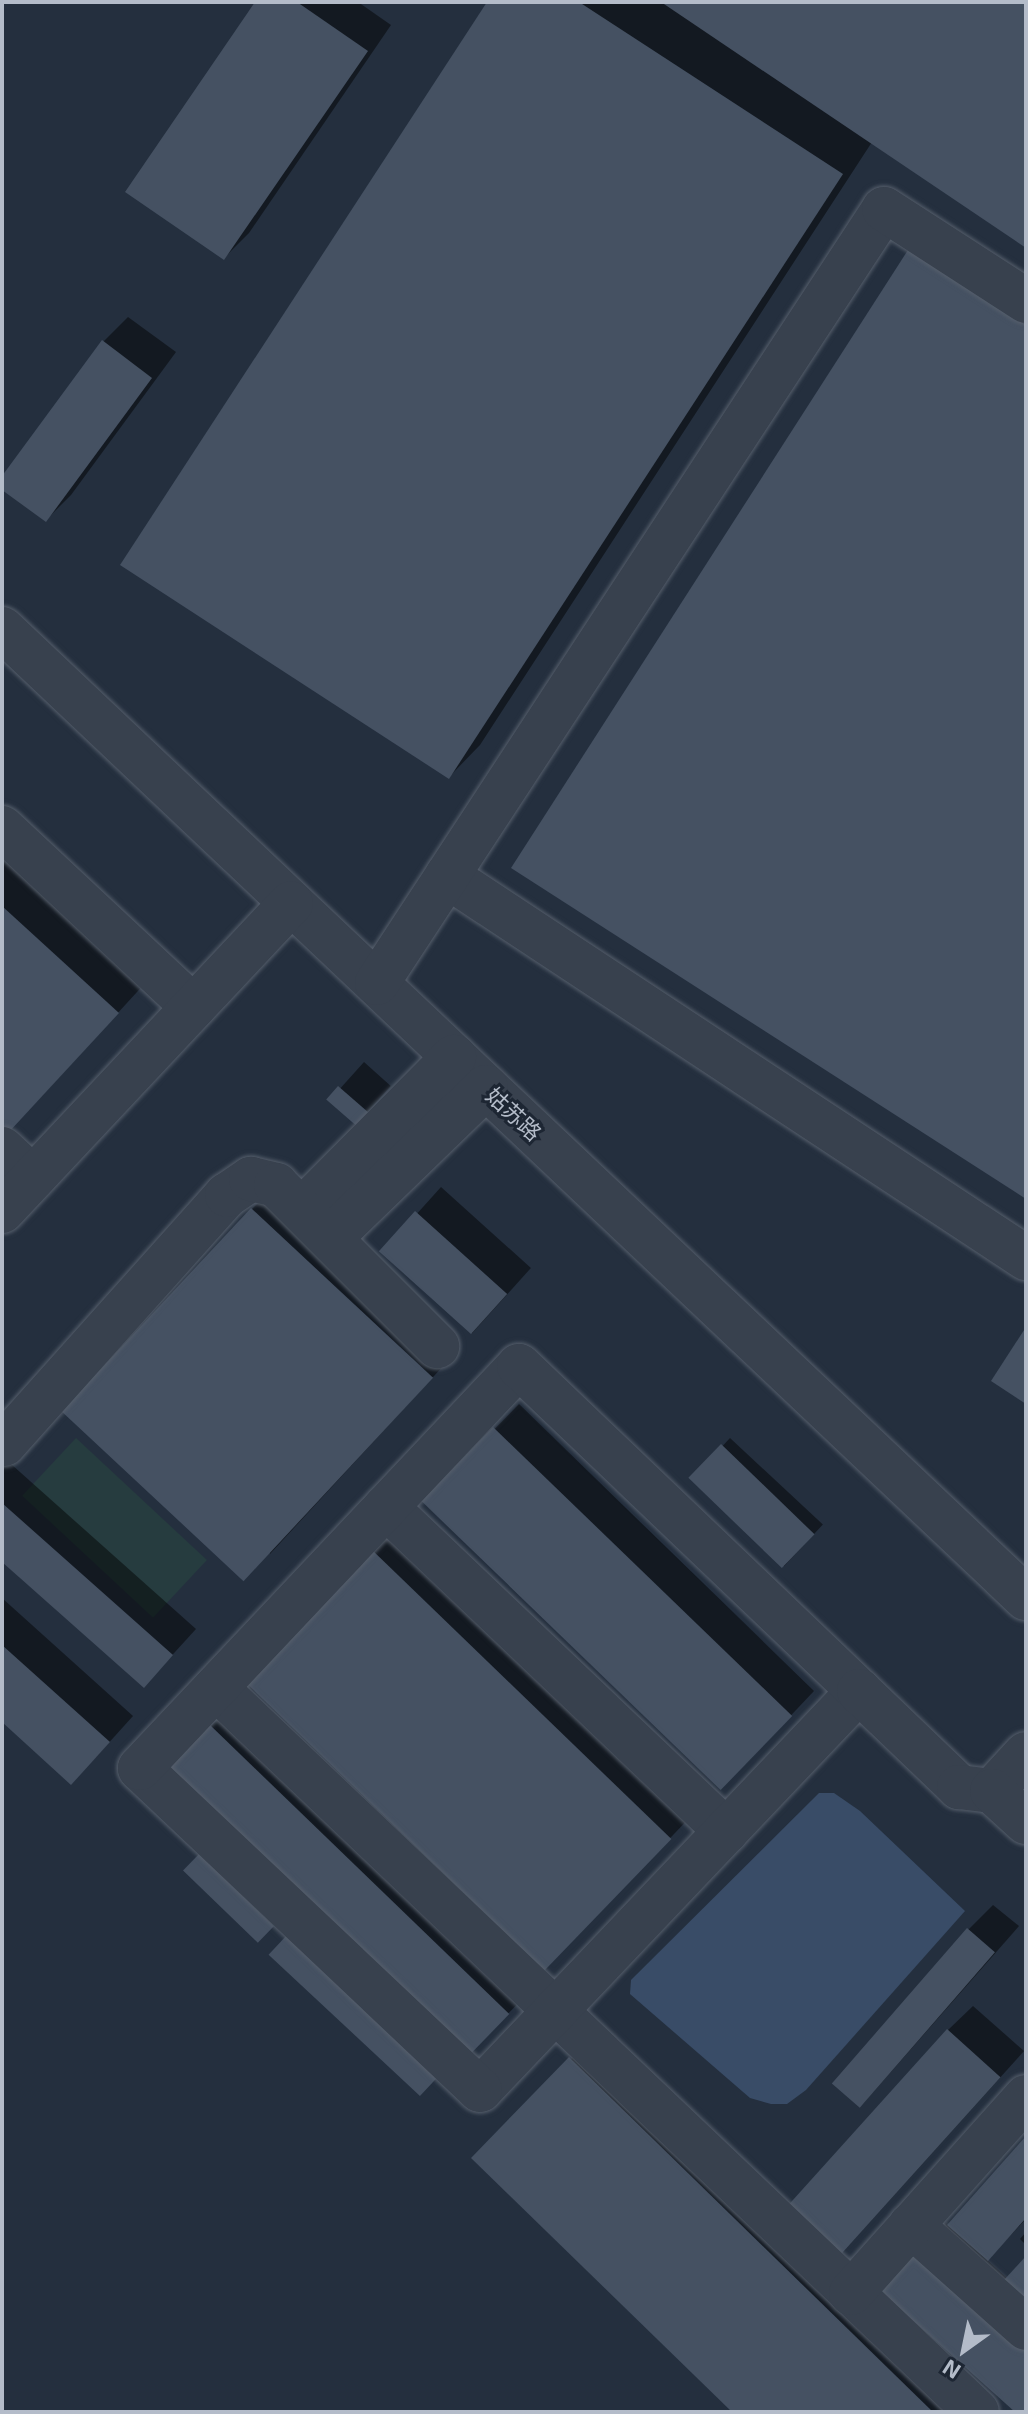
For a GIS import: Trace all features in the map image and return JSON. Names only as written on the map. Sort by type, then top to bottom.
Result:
[{"type":"street","points":[[377,983],[884,209],[1026,301]]},
{"type":"street","name":"姑苏路","points":[[2,629],[1026,1598]]},
{"type":"street","points":[[2,828],[193,1007]]},
{"type":"street","points":[[447,876],[1026,1258]]},
{"type":"street","points":[[2,1211],[18,1164],[193,1007],[291,903]]},
{"type":"street","points":[[316,1224],[454,1057]]},
{"type":"street","points":[[316,1224],[486,1087]]},
{"type":"street","points":[[4,1444],[238,1186],[265,1179],[316,1224],[437,1346]]},
{"type":"street","points":[[859,1691],[480,2090],[140,1768],[519,1366],[859,1691],[959,1787],[992,1791],[1026,1822]]},
{"type":"street","points":[[386,1507],[726,1831]]},
{"type":"street","points":[[216,1688],[554,2013],[977,2412]]},
{"type":"street","points":[[992,1791],[1026,1754]]},
{"type":"street","points":[[851,2293],[1026,2097]]},
{"type":"street","points":[[911,2225],[1026,2328]]},
{"type":"green space","points":[[76,1438],[207,1560],[153,1618],[22,1496]]},
{"type":"water","points":[[819,1793],[834,1793],[860,1811],[965,1911],[806,2090],[787,2104],[771,2104],[750,2098],[630,1994],[631,1980]]},
{"type":"building","points":[[255,2],[297,2],[368,51],[224,260],[125,192]]},
{"type":"building","points":[[487,2],[579,2],[843,174],[449,779],[120,565]]},
{"type":"building","points":[[661,2],[1026,2],[1026,248]]},
{"type":"building","points":[[908,250],[1026,325],[1026,1199],[511,868]]},
{"type":"building","points":[[102,340],[152,378],[46,522],[2,490],[2,476]]},
{"type":"building","points":[[2,906],[119,1013],[9,1132],[2,1126]]},
{"type":"building","points":[[338,1086],[368,1112],[356,1126],[326,1100]]},
{"type":"building","points":[[251,1208],[433,1378],[244,1581],[61,1411]]},
{"type":"building","points":[[415,1211],[507,1294],[471,1334],[379,1251]]},
{"type":"building","points":[[1026,1327],[1026,1404],[991,1381]]},
{"type":"building","points":[[493,1427],[792,1716],[721,1790],[421,1501]]},
{"type":"building","points":[[721,1444],[815,1534],[782,1568],[688,1478]]},
{"type":"building","points":[[2,1503],[173,1655],[144,1688],[2,1562]]},
{"type":"building","points":[[370,1548],[671,1839],[544,1971],[243,1680]]},
{"type":"building","points":[[2,1645],[110,1742],[71,1785],[2,1722]]},
{"type":"building","points":[[210,1725],[509,2014],[466,2059],[167,1770]]},
{"type":"building","points":[[199,1854],[274,1926],[258,1943],[183,1871]]},
{"type":"building","points":[[967,1928],[995,1952],[860,2108],[832,2083]]},
{"type":"building","points":[[287,1935],[438,2076],[420,2096],[269,1955]]},
{"type":"building","points":[[947,2029],[1001,2077],[840,2256],[786,2207]]},
{"type":"building","points":[[569,2057],[933,2412],[732,2412],[471,2158]]},
{"type":"building","points":[[1026,2136],[1026,2218],[988,2261],[947,2225]]},
{"type":"building","points":[[919,2245],[1026,2341],[1026,2412],[1015,2412],[879,2290]]},
{"type":"building","points":[[1026,2256],[1026,2300],[1004,2280]]}]
